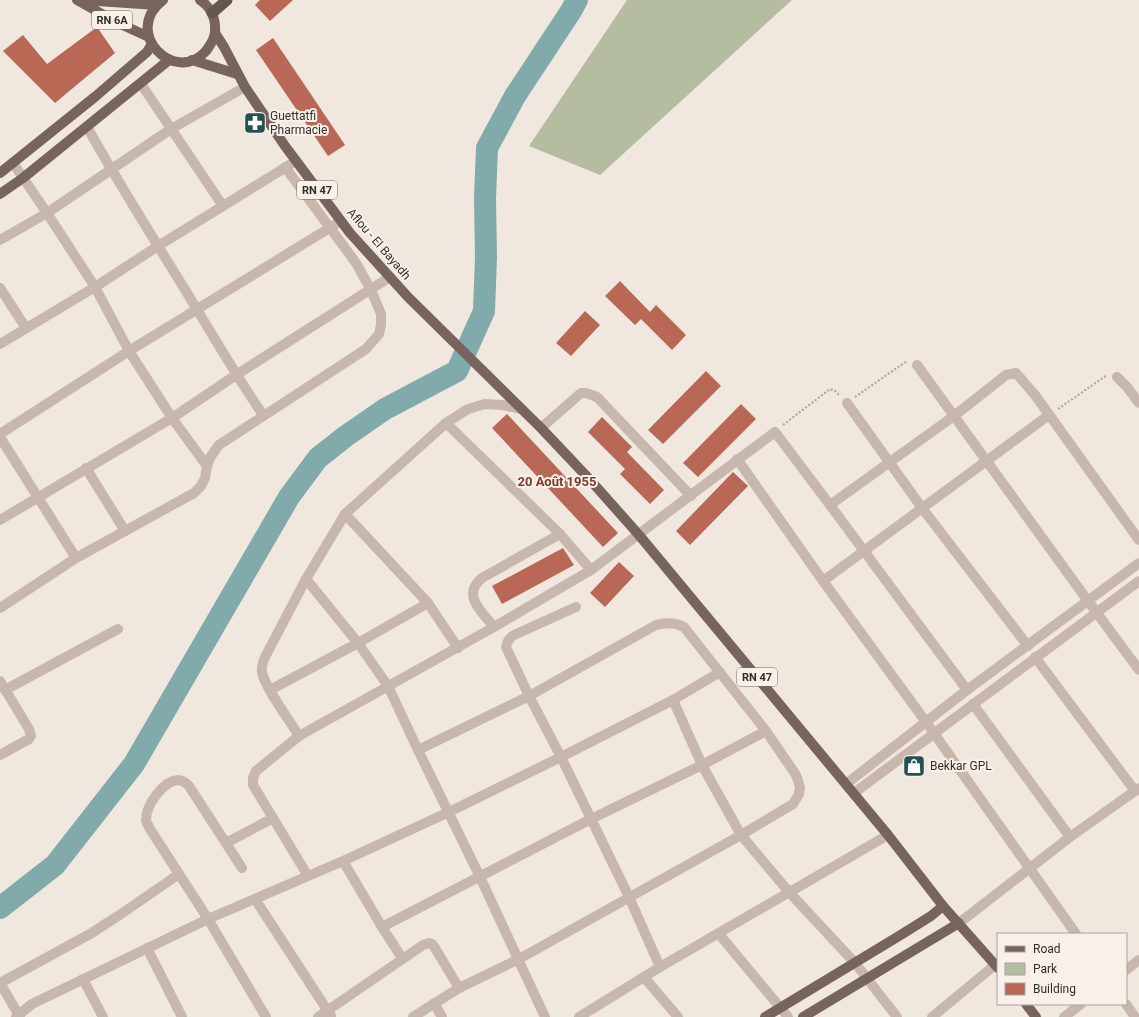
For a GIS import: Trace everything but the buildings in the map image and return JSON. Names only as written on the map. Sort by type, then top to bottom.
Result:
[{"type":"highway","points":[[212,13],[227,0]]},
{"type":"main road","name":"RN 6A","points":[[77,0],[150,41]]},
{"type":"main road","name":"RN 6A","points":[[82,0],[160,2]]},
{"type":"main road","points":[[150,41],[160,54],[169,60],[184,62],[192,60],[203,54],[211,45],[215,33],[215,23],[212,13],[206,4],[200,0]]},
{"type":"main road","points":[[0,173],[96,96],[147,52],[150,41],[148,20],[160,2]]},
{"type":"main road","name":"Aflou - El Bayadh","points":[[215,33],[245,88],[296,161],[341,221],[408,297],[521,409]]},
{"type":"main road","points":[[0,194],[23,178],[169,60]]},
{"type":"main road","points":[[192,60],[237,74]]},
{"type":"main road","points":[[96,96],[108,110]]},
{"type":"main road","name":"RN 47","points":[[521,409],[592,482],[639,535],[854,793],[943,906],[997,966]]},
{"type":"main road","points":[[764,1017],[931,916],[943,906]]},
{"type":"main road","points":[[803,1017],[959,923]]},
{"type":"main road","points":[[1027,1005],[1036,1017]]},
{"type":"street","points":[[141,84],[223,206]]},
{"type":"street","points":[[0,240],[47,213],[171,129],[245,88]]},
{"type":"street","points":[[87,127],[111,170],[236,375],[263,415]]},
{"type":"street","points":[[0,344],[95,287],[285,166],[296,161]]},
{"type":"street","points":[[13,163],[95,287],[129,351],[172,418],[207,466]]},
{"type":"street","points":[[0,608],[76,558],[194,493],[201,486],[205,478],[207,466],[219,445],[366,349],[379,334],[381,314],[371,290],[356,263],[285,166]]},
{"type":"street","points":[[76,558],[0,435],[129,351],[341,221]]},
{"type":"street","points":[[0,520],[172,418],[236,375],[390,278]]},
{"type":"street","points":[[0,288],[26,328]]},
{"type":"street","points":[[916,365],[1139,670]]},
{"type":"street","points":[[830,505],[954,416],[1006,375],[1016,373],[1035,395],[1139,540]]},
{"type":"street","points":[[1117,377],[1127,386],[1139,403]]},
{"type":"street","points":[[541,428],[581,393],[586,393],[597,397],[691,496]]},
{"type":"street","points":[[847,403],[922,508],[1028,646]]},
{"type":"street","points":[[299,736],[270,690],[262,673],[262,666],[265,657],[306,579],[345,514],[446,423],[468,409],[485,404],[502,405],[521,409]]},
{"type":"street","points":[[823,581],[1048,415]]},
{"type":"street","points":[[446,423],[560,534],[591,570]]},
{"type":"street","points":[[308,876],[254,785],[253,778],[256,771],[299,736],[458,648],[591,570],[775,432],[967,690]]},
{"type":"street","points":[[737,460],[926,722],[1075,933]]},
{"type":"street","points":[[86,468],[125,531]]},
{"type":"street","points":[[345,514],[428,604],[458,648]]},
{"type":"street","points":[[494,627],[477,605],[473,596],[476,583],[482,578],[560,534]]},
{"type":"street","points":[[846,784],[967,690],[1139,562]]},
{"type":"street","points":[[306,579],[358,644],[388,686],[519,959],[545,1017]]},
{"type":"street","points":[[854,793],[934,735],[1035,657],[1097,613],[1139,580]]},
{"type":"street","points":[[270,690],[358,644],[428,604]]},
{"type":"street","points":[[576,607],[514,635],[507,642],[508,652],[629,897],[660,967]]},
{"type":"street","points":[[413,1017],[459,988],[519,959],[741,835],[793,804],[799,794],[800,787],[796,776],[766,731],[684,627],[666,622],[656,624],[529,696],[418,750]]},
{"type":"street","points":[[5,690],[118,629]]},
{"type":"street","points":[[959,923],[1070,837],[1137,790],[1035,657]]},
{"type":"street","points":[[179,874],[90,934],[0,983],[18,1016],[32,1004],[208,919],[343,861],[449,812],[673,700],[720,672]]},
{"type":"street","points":[[0,681],[29,729],[31,736],[0,755]]},
{"type":"street","points":[[673,700],[702,765],[741,835],[789,892],[855,963],[897,1017]]},
{"type":"street","points":[[973,704],[1070,837]]},
{"type":"street","points":[[382,927],[766,731]]},
{"type":"street","points":[[242,868],[189,786],[179,780],[171,782],[162,788],[154,798],[146,820],[150,829],[208,919],[266,1017]]},
{"type":"street","points":[[226,843],[273,818]]},
{"type":"street","points":[[579,1017],[660,967],[888,835]]},
{"type":"street","points":[[343,861],[402,958]]},
{"type":"street","points":[[255,898],[329,1014]]},
{"type":"street","points":[[719,934],[788,1017]]},
{"type":"street","points":[[318,1017],[329,1014],[402,958],[429,943],[432,944],[459,988]]},
{"type":"street","points":[[147,948],[182,1017]]},
{"type":"street","points":[[1127,969],[1139,960]]},
{"type":"street","points":[[932,1017],[997,966]]},
{"type":"street","points":[[644,977],[678,1017]]},
{"type":"street","points":[[83,979],[103,1017]]},
{"type":"street","points":[[434,1003],[442,1017]]},
{"type":"street","points":[[1064,1017],[1080,1005]]},
{"type":"street","points":[[1127,1005],[1135,1017]]},
{"type":"path","points":[[775,432],[830,389],[835,391],[847,403],[906,361],[910,360],[916,365]]},
{"type":"path","points":[[1048,415],[1106,375],[1117,377]]},
{"type":"green space","points":[[627,0],[792,0],[600,175],[529,146]]},
{"type":"waterway","points":[[0,908],[55,865],[134,764],[289,497],[318,458],[346,436],[385,409],[457,371],[484,311],[487,148],[515,96],[577,0]]},
{"type":"place","name":"Guettatfi Pharmacie","points":[[255,123]]},
{"type":"place","name":"Bekkar GPL","points":[[914,766]]},
{"type":"district","name":"20 Août 1955","points":[[557,481]]}]
